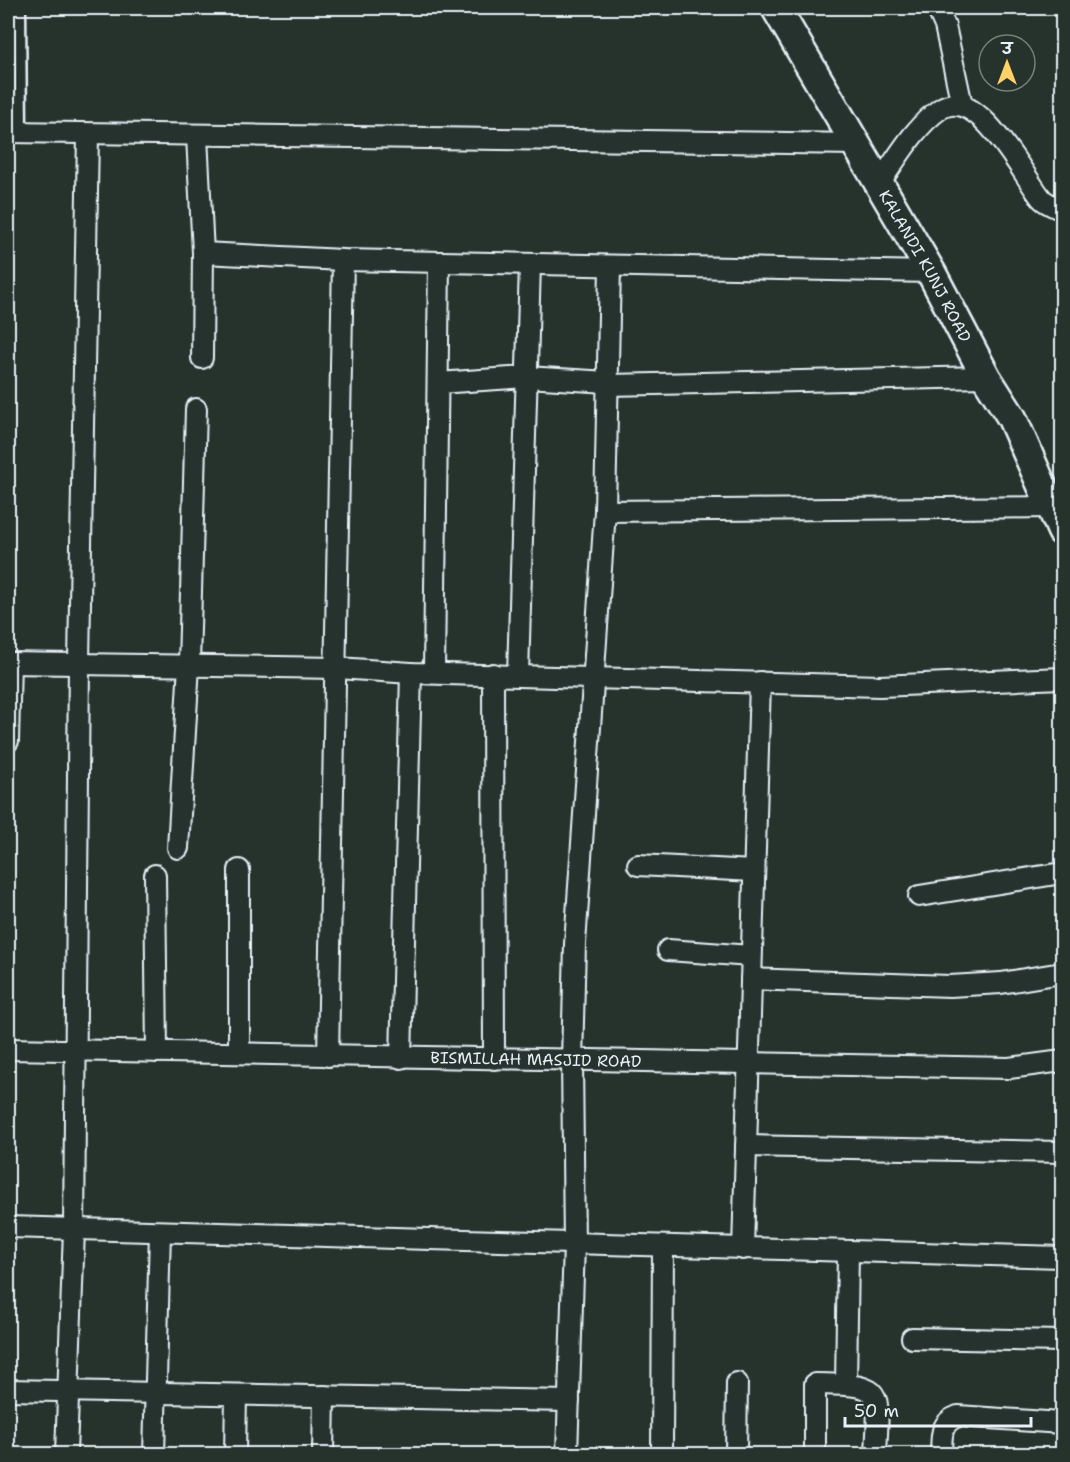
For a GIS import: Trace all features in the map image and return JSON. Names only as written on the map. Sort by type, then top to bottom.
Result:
[{"type":"street","name":"KALANDI KUNJ ROAD","points":[[776,8],[878,185],[932,272],[986,376],[1012,418],[1057,519]]},
{"type":"street","points":[[937,8],[945,26],[962,105]]},
{"type":"street","points":[[878,185],[923,125],[941,107],[962,105],[981,115],[1044,201],[1062,210]]},
{"type":"street","points":[[14,133],[856,144]]},
{"type":"street","points":[[66,1455],[74,1230],[77,1051],[79,663],[88,134]]},
{"type":"street","points":[[197,136],[203,253],[202,358]]},
{"type":"street","points":[[203,253],[343,260],[932,272]]},
{"type":"street","points":[[328,1056],[338,668],[343,260]]},
{"type":"street","points":[[434,672],[439,262]]},
{"type":"street","points":[[518,675],[530,264]]},
{"type":"street","points":[[567,1455],[574,1245],[572,1060],[575,944],[605,511],[610,266]]},
{"type":"street","points":[[438,383],[526,377],[608,383],[986,376]]},
{"type":"street","points":[[178,848],[189,665],[196,409]]},
{"type":"street","points":[[605,511],[1057,519]]},
{"type":"street","points":[[8,741],[9,663],[338,668],[411,673],[880,686],[1062,678]]},
{"type":"street","points":[[401,1058],[411,673]]},
{"type":"street","points":[[493,675],[494,1059]]},
{"type":"street","points":[[743,1249],[759,682]]},
{"type":"street","points":[[638,865],[754,871]]},
{"type":"street","points":[[239,870],[239,1053]]},
{"type":"street","points":[[919,896],[1062,873]]},
{"type":"street","points":[[155,874],[157,1052]]},
{"type":"street","points":[[668,950],[752,956]]},
{"type":"street","points":[[751,980],[950,986],[1001,983],[1062,973]]},
{"type":"street","name":"BISMILLAH MASJID ROAD","points":[[8,1049],[1009,1068],[1062,1061]]},
{"type":"street","points":[[746,1146],[1062,1152]]},
{"type":"street","points":[[8,1227],[574,1245],[1062,1257]]},
{"type":"street","points":[[154,1455],[160,1232]]},
{"type":"street","points":[[662,1455],[663,1247]]},
{"type":"street","points":[[846,1384],[848,1252]]},
{"type":"street","points":[[912,1338],[1062,1341]]},
{"type":"street","points":[[736,1455],[737,1383]]},
{"type":"street","points":[[815,1455],[815,1384],[846,1384],[871,1389],[875,1394],[878,1417],[876,1455]]},
{"type":"street","points":[[8,1390],[569,1401]]},
{"type":"street","points":[[235,1455],[236,1395]]},
{"type":"street","points":[[323,1455],[324,1396]]},
{"type":"street","points":[[941,1455],[943,1427],[948,1420],[958,1416],[1062,1423]]},
{"type":"lane","points":[[14,133],[20,8]]}]
